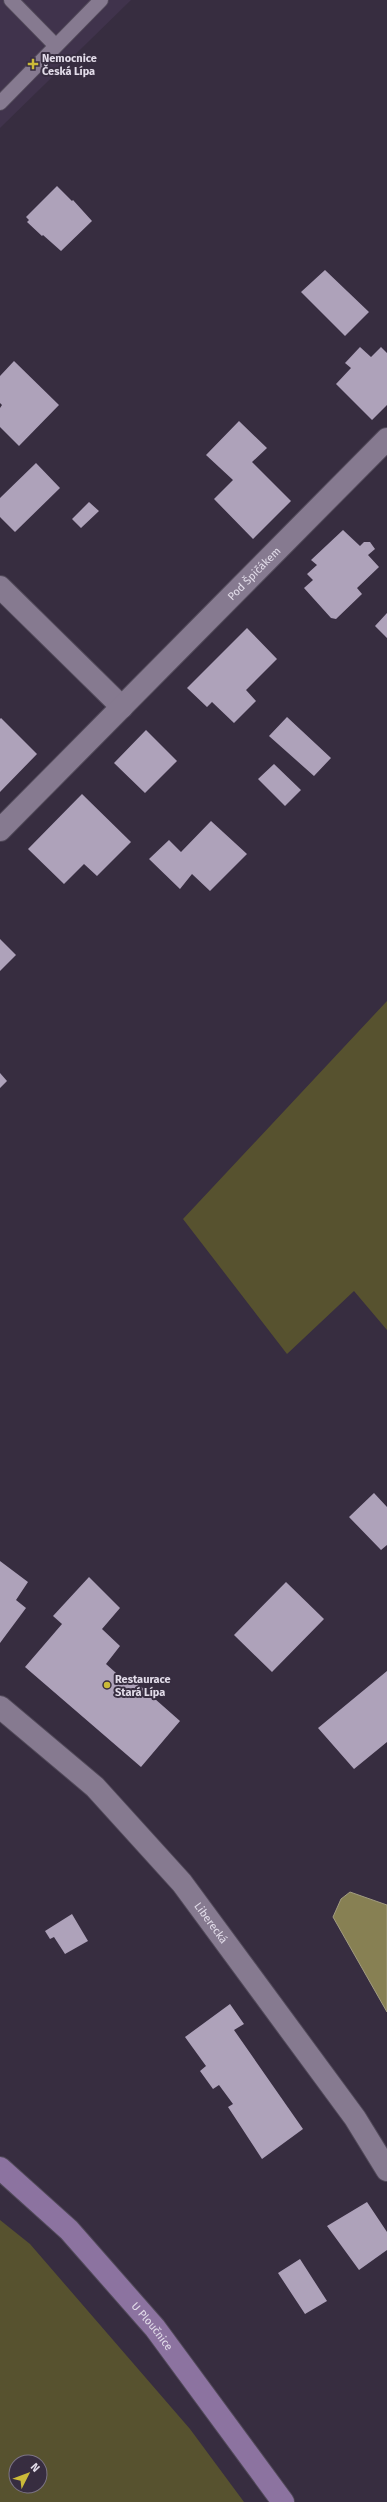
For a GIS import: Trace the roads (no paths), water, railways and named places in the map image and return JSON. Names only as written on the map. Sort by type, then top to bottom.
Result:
[{"type":"main road","name":"U Ploučnice","points":[[0,2168],[69,2230],[155,2328],[283,2502]]},
{"type":"street","name":"Pod Špičákem","points":[[0,830],[387,439]]},
{"type":"street","points":[[0,587],[122,707]]},
{"type":"street","name":"Liberecká","points":[[0,1707],[96,1787],[182,1883],[355,2118],[387,2170]]},
{"type":"lane","points":[[12,0],[56,46]]},
{"type":"lane","points":[[0,103],[102,0]]},
{"type":"place","name":"Nemocnice Česká Lípa","points":[[33,64]]},
{"type":"place","name":"Restaurace Stará Lípa","points":[[107,1685]]}]
